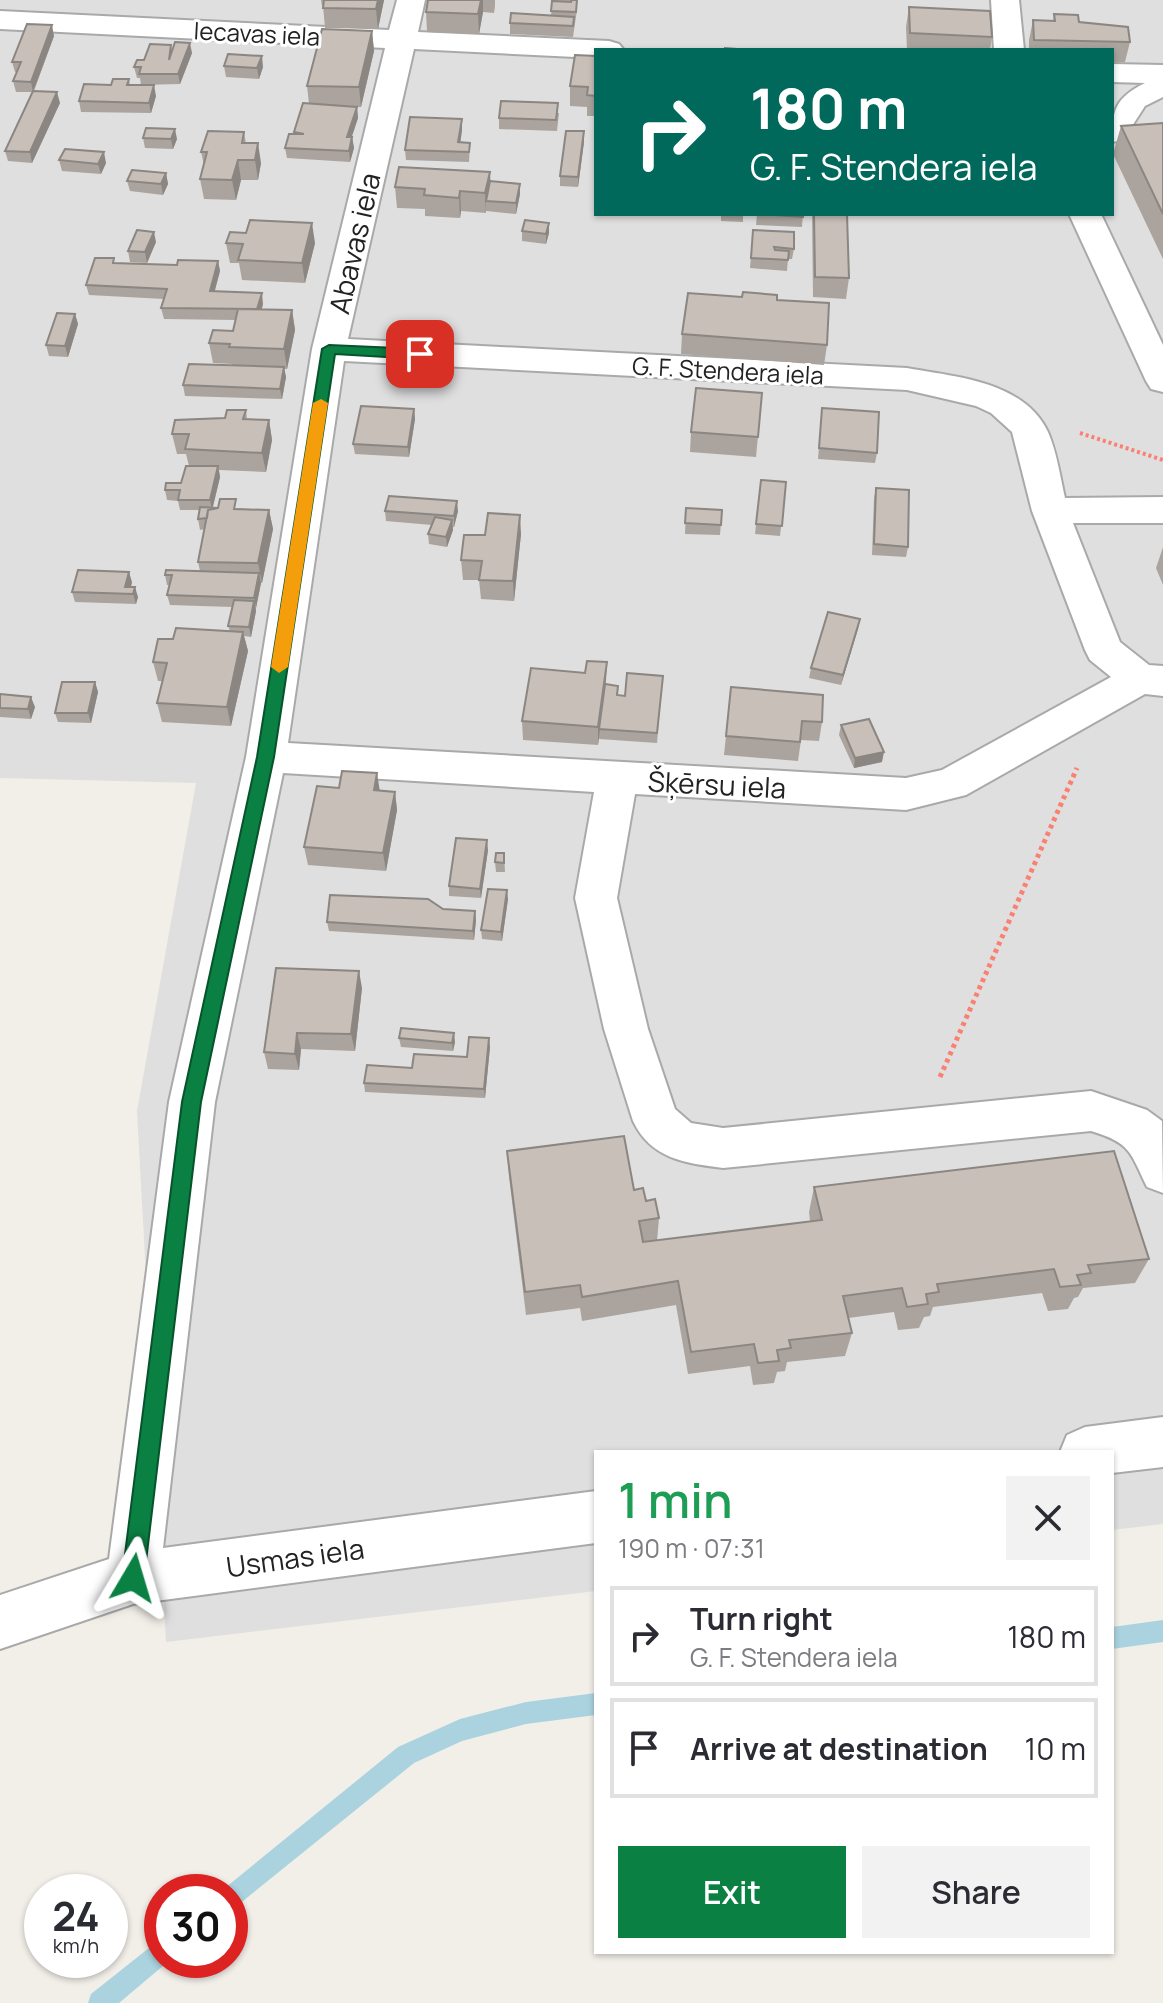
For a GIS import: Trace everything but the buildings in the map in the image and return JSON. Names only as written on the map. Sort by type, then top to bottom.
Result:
[{"type":"street","name":"Abavas iela","points":[[133,1578],[192,1102],[266,757],[329,349],[411,0]]},
{"type":"street","points":[[1005,0],[1009,48]]},
{"type":"street","name":"Iecavas iela","points":[[0,20],[594,49]]},
{"type":"street","points":[[1114,73],[1163,74]]},
{"type":"street","points":[[1114,130],[1134,100],[1163,85]]},
{"type":"street","points":[[1086,216],[1163,381]]},
{"type":"street","name":"G. F. Stendera iela","points":[[329,349],[907,379],[979,394],[1007,408],[1028,427]]},
{"type":"street","points":[[1028,427],[1050,511],[1104,650],[1138,685]]},
{"type":"street","points":[[1050,511],[1163,510]]},
{"type":"street","name":"Šķērsu iela","points":[[266,757],[906,794],[952,784],[1138,685]]},
{"type":"street","points":[[617,779],[596,898],[626,1029],[656,1121],[680,1142],[723,1148],[1091,1111],[1134,1124],[1153,1142],[1163,1172]]},
{"type":"street","points":[[1101,1450],[1163,1442]]},
{"type":"street","name":"Usmas iela","points":[[0,1622],[133,1578],[594,1517]]},
{"type":"path","points":[[1028,427],[1055,425],[1163,460]]},
{"type":"path","points":[[917,1129],[1138,685]]},
{"type":"shaded area","points":[[0,0],[1163,0],[1163,1524],[1114,1530],[1114,1450],[594,1450],[594,1591],[166,1642],[137,1111],[196,783],[0,778]]},
{"type":"waterway","points":[[1114,1638],[1163,1631]]},
{"type":"waterway","points":[[248,1882],[406,1755],[460,1730],[526,1713],[594,1704]]},
{"type":"waterway","points":[[100,2003],[144,1967]]},
{"type":"slow traffic","points":[[279,667],[321,403]]},
{"type":"route","points":[[133,1578],[192,1102],[266,757],[329,349],[420,354]]}]
